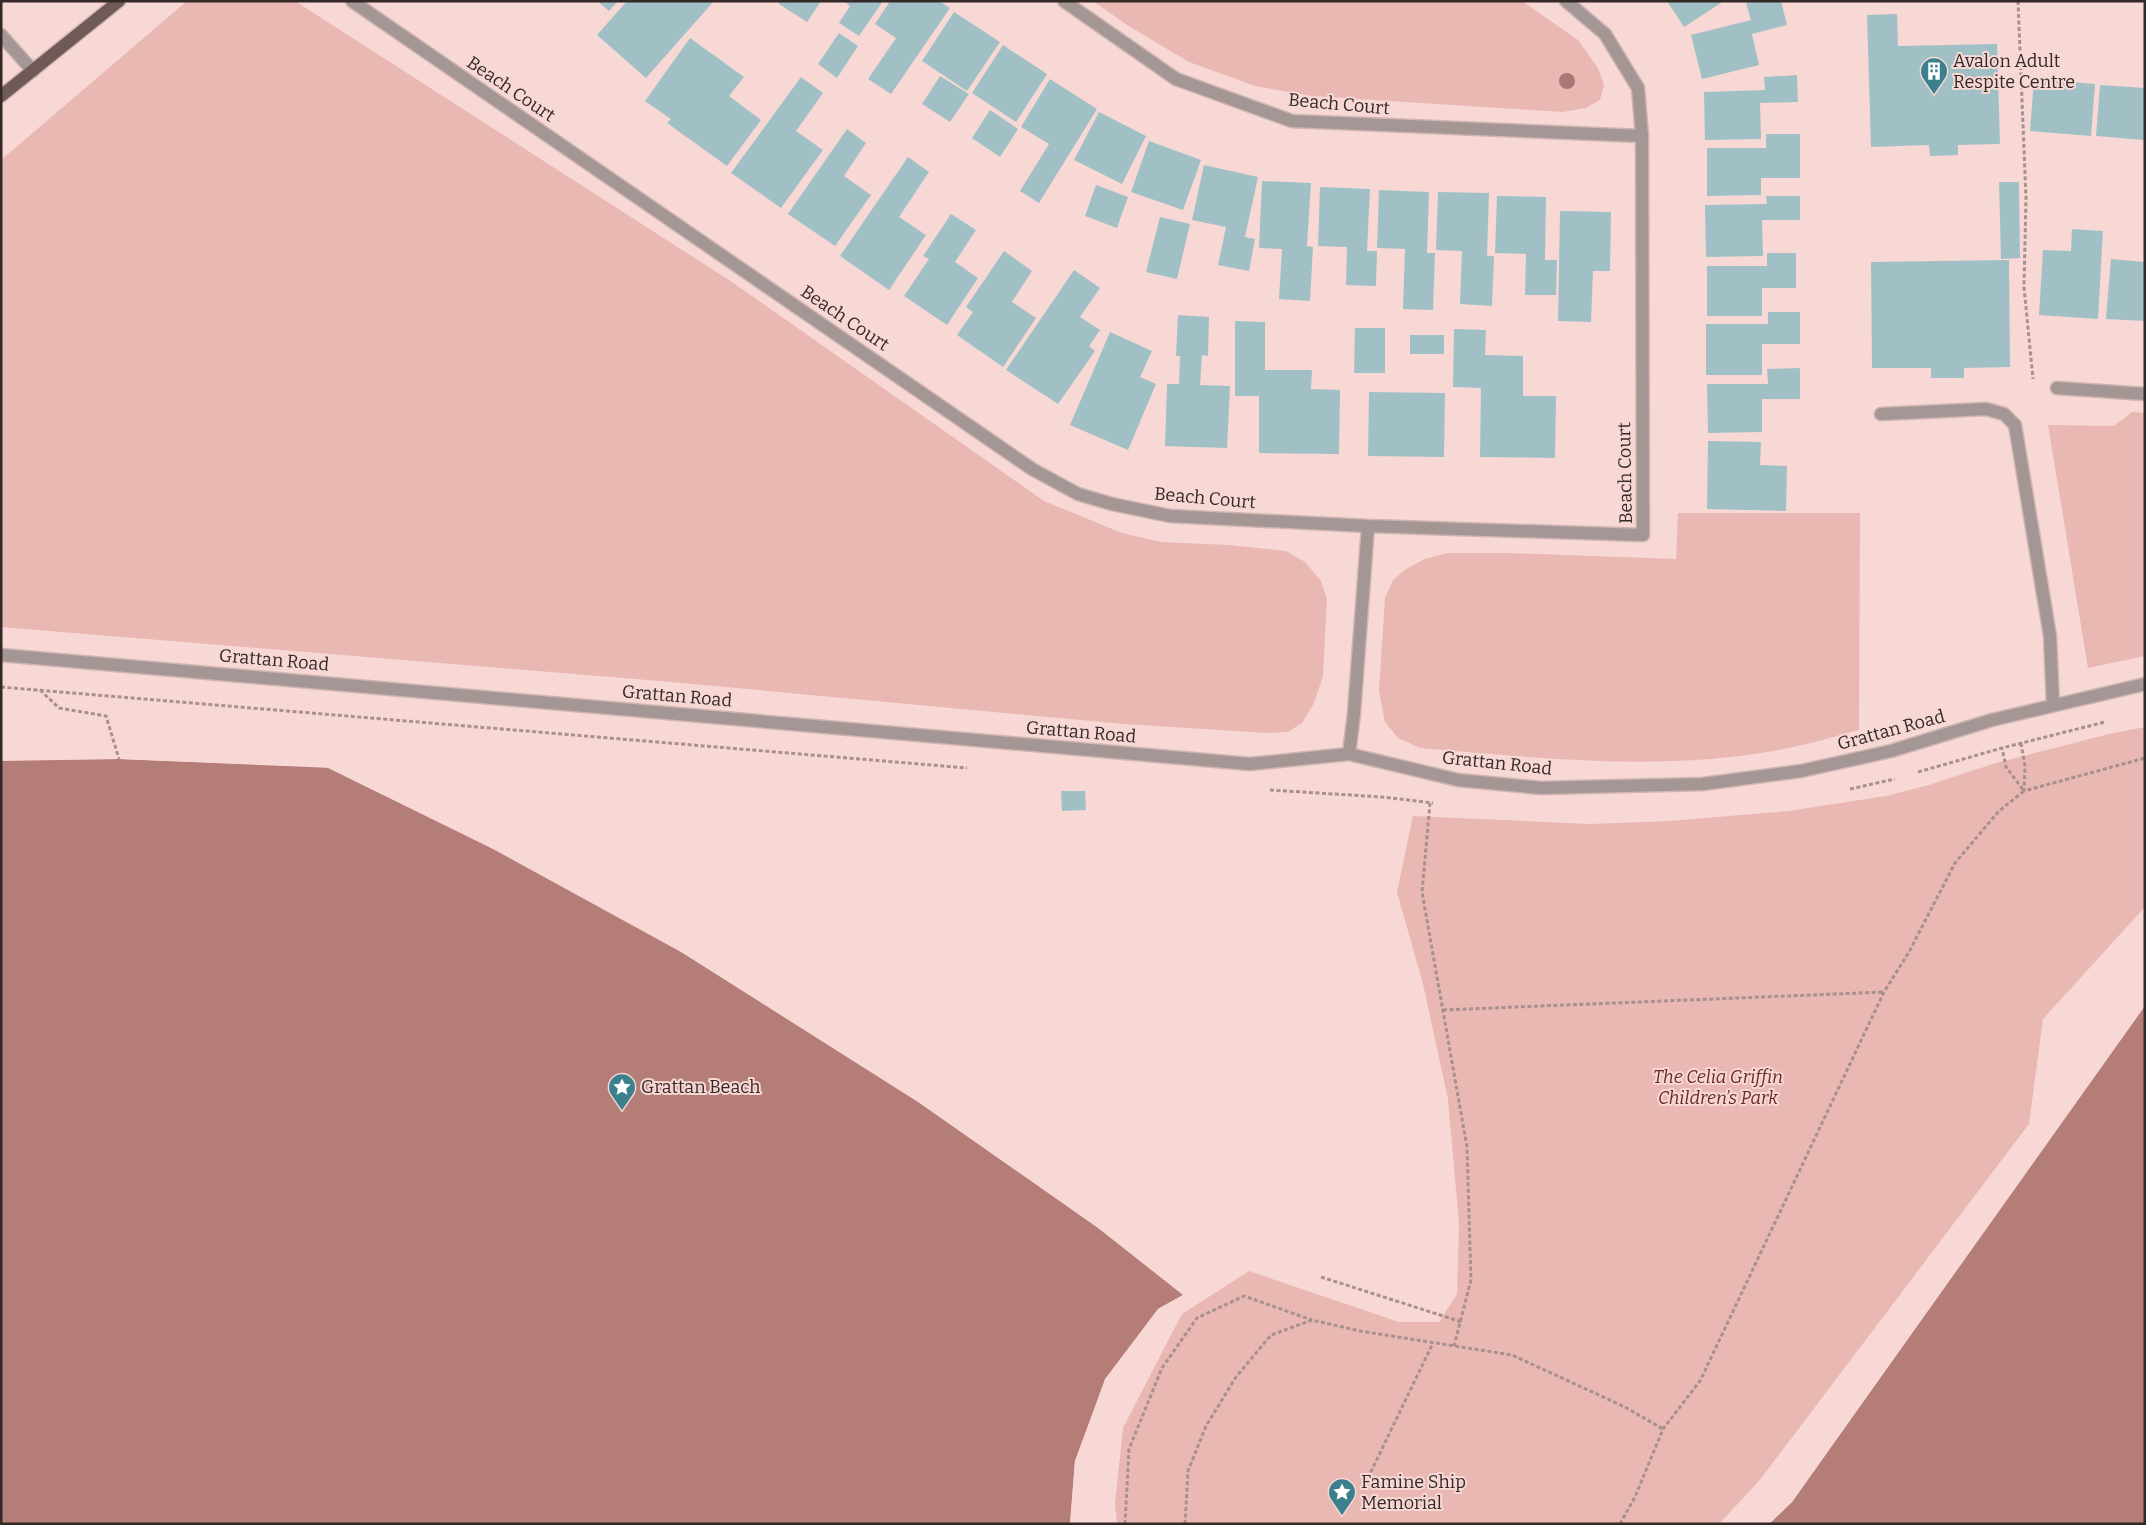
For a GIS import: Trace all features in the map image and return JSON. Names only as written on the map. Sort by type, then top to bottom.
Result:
[{"type":"main road","points":[[1,96],[119,1]]},
{"type":"street","name":"Beach Court","points":[[352,1],[1032,469],[1078,494],[1112,504],[1170,516],[1368,526],[1644,535],[1642,136],[1638,88],[1606,34],[1566,1]]},
{"type":"street","name":"Beach Court","points":[[1064,1],[1176,79],[1292,121],[1642,136]]},
{"type":"street","points":[[1,34],[32,71]]},
{"type":"street","points":[[2057,388],[2145,394]]},
{"type":"street","points":[[1880,414],[1986,409],[2004,414],[2014,425],[2050,636],[2053,705]]},
{"type":"street","points":[[1349,754],[1354,713],[1368,526]]},
{"type":"street","name":"Grattan Road","points":[[1,655],[1250,764],[1349,754],[1458,780],[1532,787],[1702,784],[1801,770],[1891,751],[1992,720],[2145,684]]},
{"type":"path","points":[[2018,1],[2026,198],[2024,286],[2034,381]]},
{"type":"path","points":[[40,690],[59,708],[106,716],[119,759]]},
{"type":"path","points":[[2024,791],[2006,767],[2002,748],[2107,722]]},
{"type":"path","points":[[2021,744],[2024,766],[2024,791]]},
{"type":"path","points":[[1620,1524],[1635,1497],[1663,1429],[1700,1382],[1884,992],[1909,952],[1955,863],[1999,811],[2024,791],[2145,758]]},
{"type":"path","points":[[1430,803],[1422,892],[1467,1147],[1471,1280],[1462,1322],[1454,1346]]},
{"type":"path","points":[[1443,1010],[1884,992]]},
{"type":"path","points":[[1321,1277],[1462,1322]]},
{"type":"path","points":[[1125,1524],[1129,1449],[1162,1368],[1197,1318],[1244,1296],[1312,1320],[1360,1331],[1512,1355],[1625,1407],[1663,1429]]},
{"type":"path","points":[[1184,1524],[1188,1471],[1206,1426],[1236,1377],[1270,1335],[1312,1320]]},
{"type":"path","points":[[1365,1484],[1433,1343]]},
{"type":"green space","points":[[187,1],[295,1],[732,282],[1044,501],[1122,533],[1161,542],[1229,545],[1286,551],[1305,562],[1321,581],[1327,599],[1323,676],[1314,703],[1302,723],[1288,732],[1266,733],[1124,724],[671,682],[1,627],[1,160]]},
{"type":"green space","points":[[1093,1],[1522,1],[1578,40],[1598,68],[1604,85],[1600,100],[1586,108],[1563,112],[1312,96],[1255,86],[1189,62],[1127,25]]},
{"type":"green space","points":[[2132,412],[2145,413],[2145,656],[2088,668],[2048,425],[2114,426]]},
{"type":"green space","points":[[1678,513],[1860,513],[1859,730],[1789,748],[1743,756],[1651,762],[1558,759],[1420,748],[1398,738],[1385,722],[1379,691],[1385,598],[1393,580],[1406,569],[1425,559],[1448,553],[1507,553],[1676,559]]},
{"type":"green space","name":"The Celia Griffin Children’s Park","points":[[2145,727],[2145,907],[2043,1019],[2029,1124],[1759,1481],[1719,1524],[1117,1524],[1115,1503],[1123,1428],[1182,1314],[1249,1271],[1399,1322],[1439,1322],[1457,1294],[1459,1224],[1448,1099],[1423,984],[1397,892],[1413,816],[1590,824],[1669,821],[1788,811],[1886,796],[1929,785],[1996,763],[2109,734]]},
{"type":"shaded area","name":"Grattan Beach","points":[[119,759],[326,767],[493,849],[681,952],[918,1102],[1098,1228],[1183,1295],[1158,1309],[1105,1379],[1075,1461],[1070,1524],[1,1524],[1,761]]},
{"type":"shaded area","points":[[2145,1006],[2145,1524],[1769,1524],[1792,1502]]},
{"type":"pier","points":[[119,756],[327,765],[333,768],[119,759],[1,760],[1,758]]},
{"type":"pier","points":[[2145,1003],[1792,1502],[1769,1524],[1766,1524],[1790,1500]]},
{"type":"pier","points":[[1183,1295],[1185,1297],[1160,1311],[1108,1380],[1078,1462],[1073,1524],[1070,1524],[1075,1461],[1106,1379],[1158,1309]]},
{"type":"building","points":[[597,1],[618,1],[609,11]]},
{"type":"building","points":[[627,1],[714,1],[646,78],[597,35]]},
{"type":"building","points":[[780,1],[821,1],[807,22],[779,4]]},
{"type":"building","points":[[844,1],[883,1],[859,36],[839,23],[850,6]]},
{"type":"building","points":[[890,1],[939,1],[950,8],[891,94],[868,79],[896,38],[875,24]]},
{"type":"building","points":[[1667,1],[1724,1],[1684,27]]},
{"type":"building","points":[[1781,1],[1787,25],[1752,34],[1759,65],[1702,79],[1691,35],[1751,20],[1746,3]]},
{"type":"building","points":[[954,12],[1000,42],[967,91],[922,61]]},
{"type":"building","name":"Avalon Adult Respite Centre","points":[[1897,14],[1898,46],[1997,44],[2000,144],[1958,145],[1958,155],[1930,156],[1929,145],[1871,147],[1867,15]]},
{"type":"building","points":[[839,33],[858,46],[837,78],[818,64]]},
{"type":"building","points":[[690,38],[744,77],[729,96],[761,120],[727,166],[667,123],[671,119],[645,101]]},
{"type":"building","points":[[1003,45],[1047,74],[1016,122],[972,93]]},
{"type":"building","points":[[1797,75],[1798,102],[1760,103],[1761,139],[1705,140],[1704,92],[1765,90],[1764,77]]},
{"type":"building","points":[[940,76],[969,94],[950,122],[922,104]]},
{"type":"building","points":[[801,77],[823,93],[796,131],[823,150],[781,208],[731,173]]},
{"type":"building","points":[[1050,79],[1097,109],[1039,203],[1020,191],[1049,144],[1021,127]]},
{"type":"building","points":[[2034,79],[2095,84],[2091,136],[2030,131]]},
{"type":"building","points":[[2100,85],[2145,88],[2145,140],[2096,136]]},
{"type":"building","points":[[990,110],[1018,129],[1000,157],[972,138]]},
{"type":"building","points":[[1099,112],[1146,136],[1122,184],[1074,160]]},
{"type":"building","points":[[847,129],[866,143],[844,176],[871,195],[835,246],[788,214]]},
{"type":"building","points":[[1766,134],[1800,134],[1800,178],[1761,178],[1761,195],[1707,196],[1707,148],[1766,148]]},
{"type":"building","points":[[1149,141],[1201,160],[1183,210],[1131,192]]},
{"type":"building","points":[[908,157],[929,172],[899,217],[926,235],[889,290],[840,256]]},
{"type":"building","points":[[1204,165],[1258,177],[1245,237],[1255,239],[1249,271],[1218,265],[1226,227],[1192,220]]},
{"type":"building","points":[[1262,181],[1311,183],[1307,246],[1313,247],[1310,301],[1279,299],[1282,249],[1259,248]]},
{"type":"building","points":[[1999,182],[2019,182],[2020,258],[2001,259]]},
{"type":"building","points":[[1096,185],[1128,197],[1117,228],[1085,216]]},
{"type":"building","points":[[1320,187],[1370,189],[1367,251],[1377,251],[1376,286],[1346,285],[1347,247],[1318,246]]},
{"type":"building","points":[[1379,190],[1429,192],[1427,253],[1435,253],[1433,310],[1403,309],[1405,249],[1377,248]]},
{"type":"building","points":[[1438,192],[1489,193],[1487,256],[1494,256],[1492,306],[1460,304],[1462,251],[1436,250]]},
{"type":"building","points":[[1497,196],[1546,197],[1545,260],[1557,260],[1556,295],[1525,295],[1526,254],[1495,253]]},
{"type":"building","points":[[1766,196],[1800,196],[1800,220],[1762,220],[1763,256],[1706,257],[1705,205],[1767,204]]},
{"type":"building","points":[[1560,211],[1611,212],[1610,271],[1593,271],[1591,322],[1558,321]]},
{"type":"building","points":[[951,214],[976,230],[955,262],[978,278],[947,325],[904,296],[929,259],[923,256]]},
{"type":"building","points":[[1160,217],[1190,224],[1177,279],[1146,272]]},
{"type":"building","points":[[2072,229],[2103,231],[2098,319],[2039,315],[2043,250],[2071,251]]},
{"type":"building","points":[[1004,251],[1032,271],[1012,302],[1036,318],[1003,367],[957,335],[973,312],[966,307]]},
{"type":"building","points":[[1767,253],[1796,253],[1796,288],[1762,288],[1762,316],[1707,316],[1707,266],[1767,266]]},
{"type":"building","points":[[2111,259],[2145,262],[2145,321],[2106,319]]},
{"type":"building","points":[[2009,260],[2010,367],[1964,368],[1964,378],[1931,378],[1931,368],[1872,368],[1871,262]]},
{"type":"building","points":[[1074,270],[1100,288],[1080,317],[1100,330],[1089,346],[1095,351],[1058,404],[1006,370]]},
{"type":"building","points":[[1768,312],[1800,312],[1800,344],[1762,344],[1762,375],[1706,375],[1706,324],[1768,324]]},
{"type":"building","points":[[1178,315],[1209,317],[1208,356],[1202,355],[1200,385],[1230,386],[1227,448],[1165,446],[1167,384],[1179,384],[1180,356],[1176,356]]},
{"type":"building","points":[[1235,321],[1265,322],[1265,370],[1312,370],[1311,389],[1340,390],[1339,454],[1259,453],[1259,396],[1235,396]]},
{"type":"building","points":[[1355,328],[1385,328],[1385,373],[1354,373]]},
{"type":"building","points":[[1454,329],[1486,330],[1485,355],[1523,356],[1523,396],[1556,396],[1555,458],[1480,457],[1481,388],[1453,387]]},
{"type":"building","points":[[1110,332],[1152,351],[1140,377],[1156,384],[1128,450],[1070,425]]},
{"type":"building","points":[[1410,335],[1444,335],[1444,354],[1410,354]]},
{"type":"building","points":[[1800,368],[1800,399],[1762,399],[1762,432],[1708,433],[1707,384],[1768,384],[1767,369]]},
{"type":"building","points":[[1369,392],[1445,393],[1444,457],[1368,456]]},
{"type":"building","points":[[1708,441],[1761,442],[1760,465],[1787,466],[1786,511],[1707,509]]},
{"type":"building","points":[[1061,791],[1085,791],[1086,810],[1062,811]]},
{"type":"place","name":"Avalon Adult Respite Centre","points":[[1934,95]]},
{"type":"place","name":"Grattan Beach","points":[[622,1111]]},
{"type":"place","name":"Famine Ship Memorial","points":[[1342,1516]]}]
